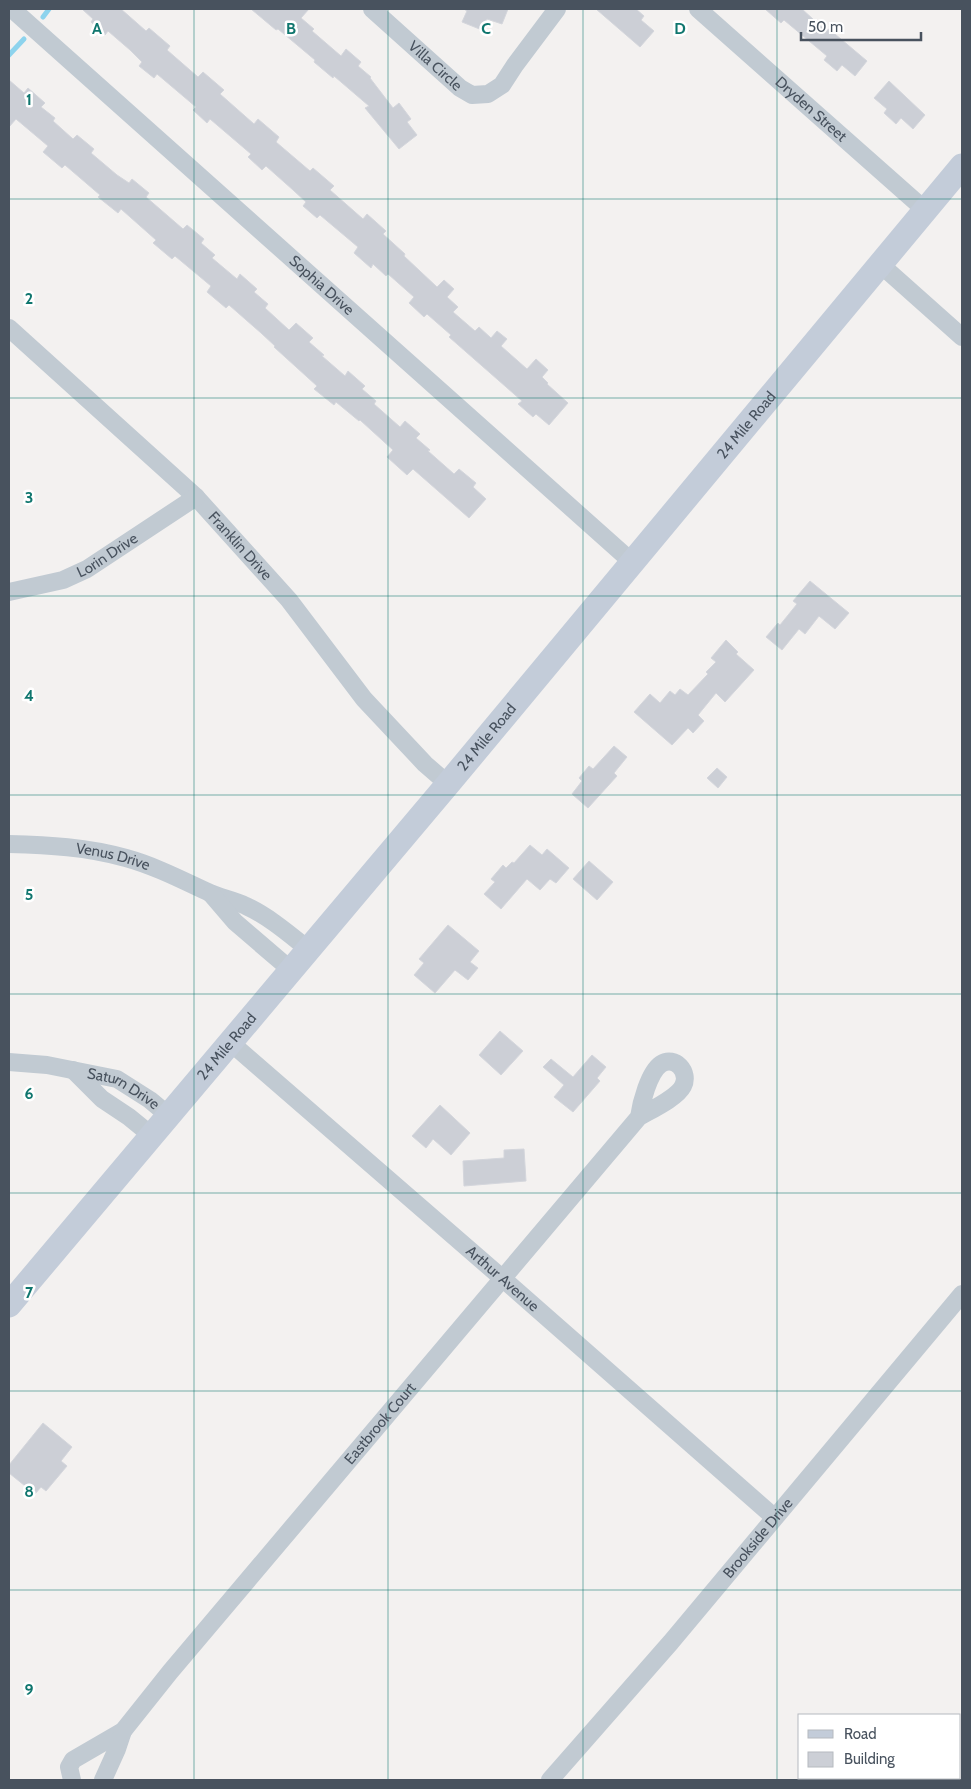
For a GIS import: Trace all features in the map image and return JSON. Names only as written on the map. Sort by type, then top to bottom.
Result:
[{"type":"street","name":"Sophia Drive","points":[[12,9],[632,562]]},
{"type":"street","name":"Villa Circle","points":[[372,9],[460,88],[472,96],[488,94],[502,85],[514,65],[557,9]]},
{"type":"street","name":"Dryden Street","points":[[698,9],[925,210]]},
{"type":"street","name":"24 Mile Road","points":[[9,1305],[448,784],[962,166]]},
{"type":"street","points":[[880,264],[962,337]]},
{"type":"street","name":"Franklin Drive","points":[[9,328],[196,497],[289,600],[364,699],[425,764],[448,784]]},
{"type":"street","name":"Lorin Drive","points":[[9,592],[63,580],[87,569],[196,497]]},
{"type":"street","name":"Venus Drive","points":[[9,844],[85,849],[126,858],[179,877],[211,894],[246,906],[291,935],[308,949]]},
{"type":"street","name":"Venus Drive","points":[[211,894],[235,922],[291,970]]},
{"type":"street","name":"Arthur Avenue","points":[[230,1042],[774,1517]]},
{"type":"street","name":"Saturn Drive","points":[[9,1062],[47,1064],[117,1079],[150,1100],[168,1115]]},
{"type":"street","name":"Saturn Drive","points":[[72,1070],[102,1099],[151,1135]]},
{"type":"street","name":"Eastbrook Court","points":[[72,1780],[69,1767],[73,1760],[122,1731],[639,1117]]},
{"type":"street","name":"Brookside Drive","points":[[550,1780],[671,1642],[962,1294]]},
{"type":"street","name":"Eastbrook Court","points":[[103,1780],[117,1750],[122,1731]]},
{"type":"building","points":[[82,9],[121,9],[146,31],[149,28],[170,46],[167,50],[198,77],[203,72],[224,90],[220,94],[254,124],[258,119],[279,137],[276,142],[310,171],[313,168],[334,186],[330,190],[363,219],[367,214],[386,231],[383,234],[437,287],[444,280],[454,289],[447,297],[458,307],[453,312],[475,331],[479,327],[491,338],[497,331],[507,339],[501,346],[527,369],[536,359],[548,370],[542,377],[547,384],[568,403],[549,425],[536,414],[533,417],[518,404],[522,401],[449,337],[451,335],[427,314],[424,317],[409,303],[414,297],[388,274],[386,276],[373,264],[371,268],[354,253],[358,247],[320,215],[317,218],[303,206],[306,202],[293,190],[266,166],[262,170],[248,157],[251,154],[210,119],[207,123],[193,110],[196,107],[157,74],[154,78],[139,66],[142,62],[130,50],[108,31],[105,35],[91,22],[93,19]]},
{"type":"building","points":[[251,9],[309,9],[301,18],[314,29],[312,31],[341,56],[346,49],[361,62],[358,66],[371,77],[393,108],[399,103],[411,119],[407,122],[417,135],[399,149],[365,108],[369,106],[334,76],[333,78],[314,62],[315,60],[278,29],[276,30]]},
{"type":"building","points":[[464,9],[508,9],[502,24],[487,19],[482,30],[462,22],[467,11]]},
{"type":"building","points":[[596,9],[636,9],[644,16],[641,20],[654,31],[640,47]]},
{"type":"building","points":[[765,9],[802,9],[826,31],[829,29],[867,61],[855,76],[842,65],[837,71],[824,60],[827,56],[784,20],[781,23]]},
{"type":"building","points":[[9,80],[24,93],[28,88],[45,103],[41,107],[55,118],[53,121],[73,139],[77,135],[94,149],[91,153],[117,175],[129,183],[132,179],[149,193],[146,197],[183,229],[187,225],[204,239],[201,243],[215,255],[212,258],[237,279],[240,274],[257,289],[254,292],[268,304],[265,308],[289,330],[296,323],[313,338],[309,342],[324,355],[322,356],[345,376],[348,371],[365,386],[362,389],[376,401],[374,404],[400,427],[405,421],[420,434],[416,438],[454,474],[459,469],[476,483],[473,487],[486,499],[469,518],[413,469],[407,475],[387,457],[393,450],[360,420],[336,402],[334,405],[314,389],[317,386],[261,333],[229,305],[226,308],[207,292],[211,286],[175,256],[172,259],[153,243],[156,240],[121,209],[118,213],[98,197],[100,195],[65,165],[62,168],[43,152],[48,146],[16,119],[9,127]]},
{"type":"building","points":[[889,81],[925,115],[913,129],[901,118],[896,124],[884,113],[887,109],[874,98]]},
{"type":"building","points":[[810,581],[849,613],[835,629],[819,616],[805,634],[799,629],[782,650],[766,637],[778,623],[780,625],[797,604],[793,601]]},
{"type":"building","points":[[726,640],[738,652],[736,654],[754,670],[725,702],[716,693],[698,715],[704,721],[693,733],[688,728],[672,745],[634,712],[650,694],[660,703],[670,691],[675,695],[680,689],[688,695],[708,674],[706,672],[716,662],[711,658]]},
{"type":"building","points":[[614,746],[627,757],[614,773],[617,776],[588,808],[572,794],[582,781],[579,778],[589,766],[593,769]]},
{"type":"building","points":[[717,768],[727,777],[718,788],[707,778]]},
{"type":"building","points":[[530,845],[542,855],[547,849],[569,868],[556,883],[550,879],[540,890],[527,879],[501,909],[484,894],[495,882],[491,879],[503,865],[506,868],[512,862],[514,863]]},
{"type":"building","points":[[589,861],[613,882],[597,900],[573,879]]},
{"type":"building","points":[[448,925],[479,951],[470,962],[478,968],[468,980],[455,970],[435,993],[414,975],[424,963],[419,959]]},
{"type":"building","points":[[500,1031],[523,1051],[501,1075],[479,1055]]},
{"type":"building","points":[[592,1055],[606,1067],[597,1078],[600,1081],[573,1112],[554,1097],[564,1085],[543,1067],[551,1059],[573,1077]]},
{"type":"building","points":[[440,1105],[470,1133],[451,1155],[433,1139],[426,1148],[412,1136]]},
{"type":"building","points":[[524,1149],[526,1181],[464,1186],[463,1161],[504,1158],[504,1150]]},
{"type":"building","points":[[43,1423],[72,1447],[61,1461],[67,1466],[46,1491],[41,1487],[35,1494],[9,1473],[9,1465]]},
{"type":"waterway","points":[[43,17],[49,9]]},
{"type":"waterway","points":[[9,55],[24,39]]}]
